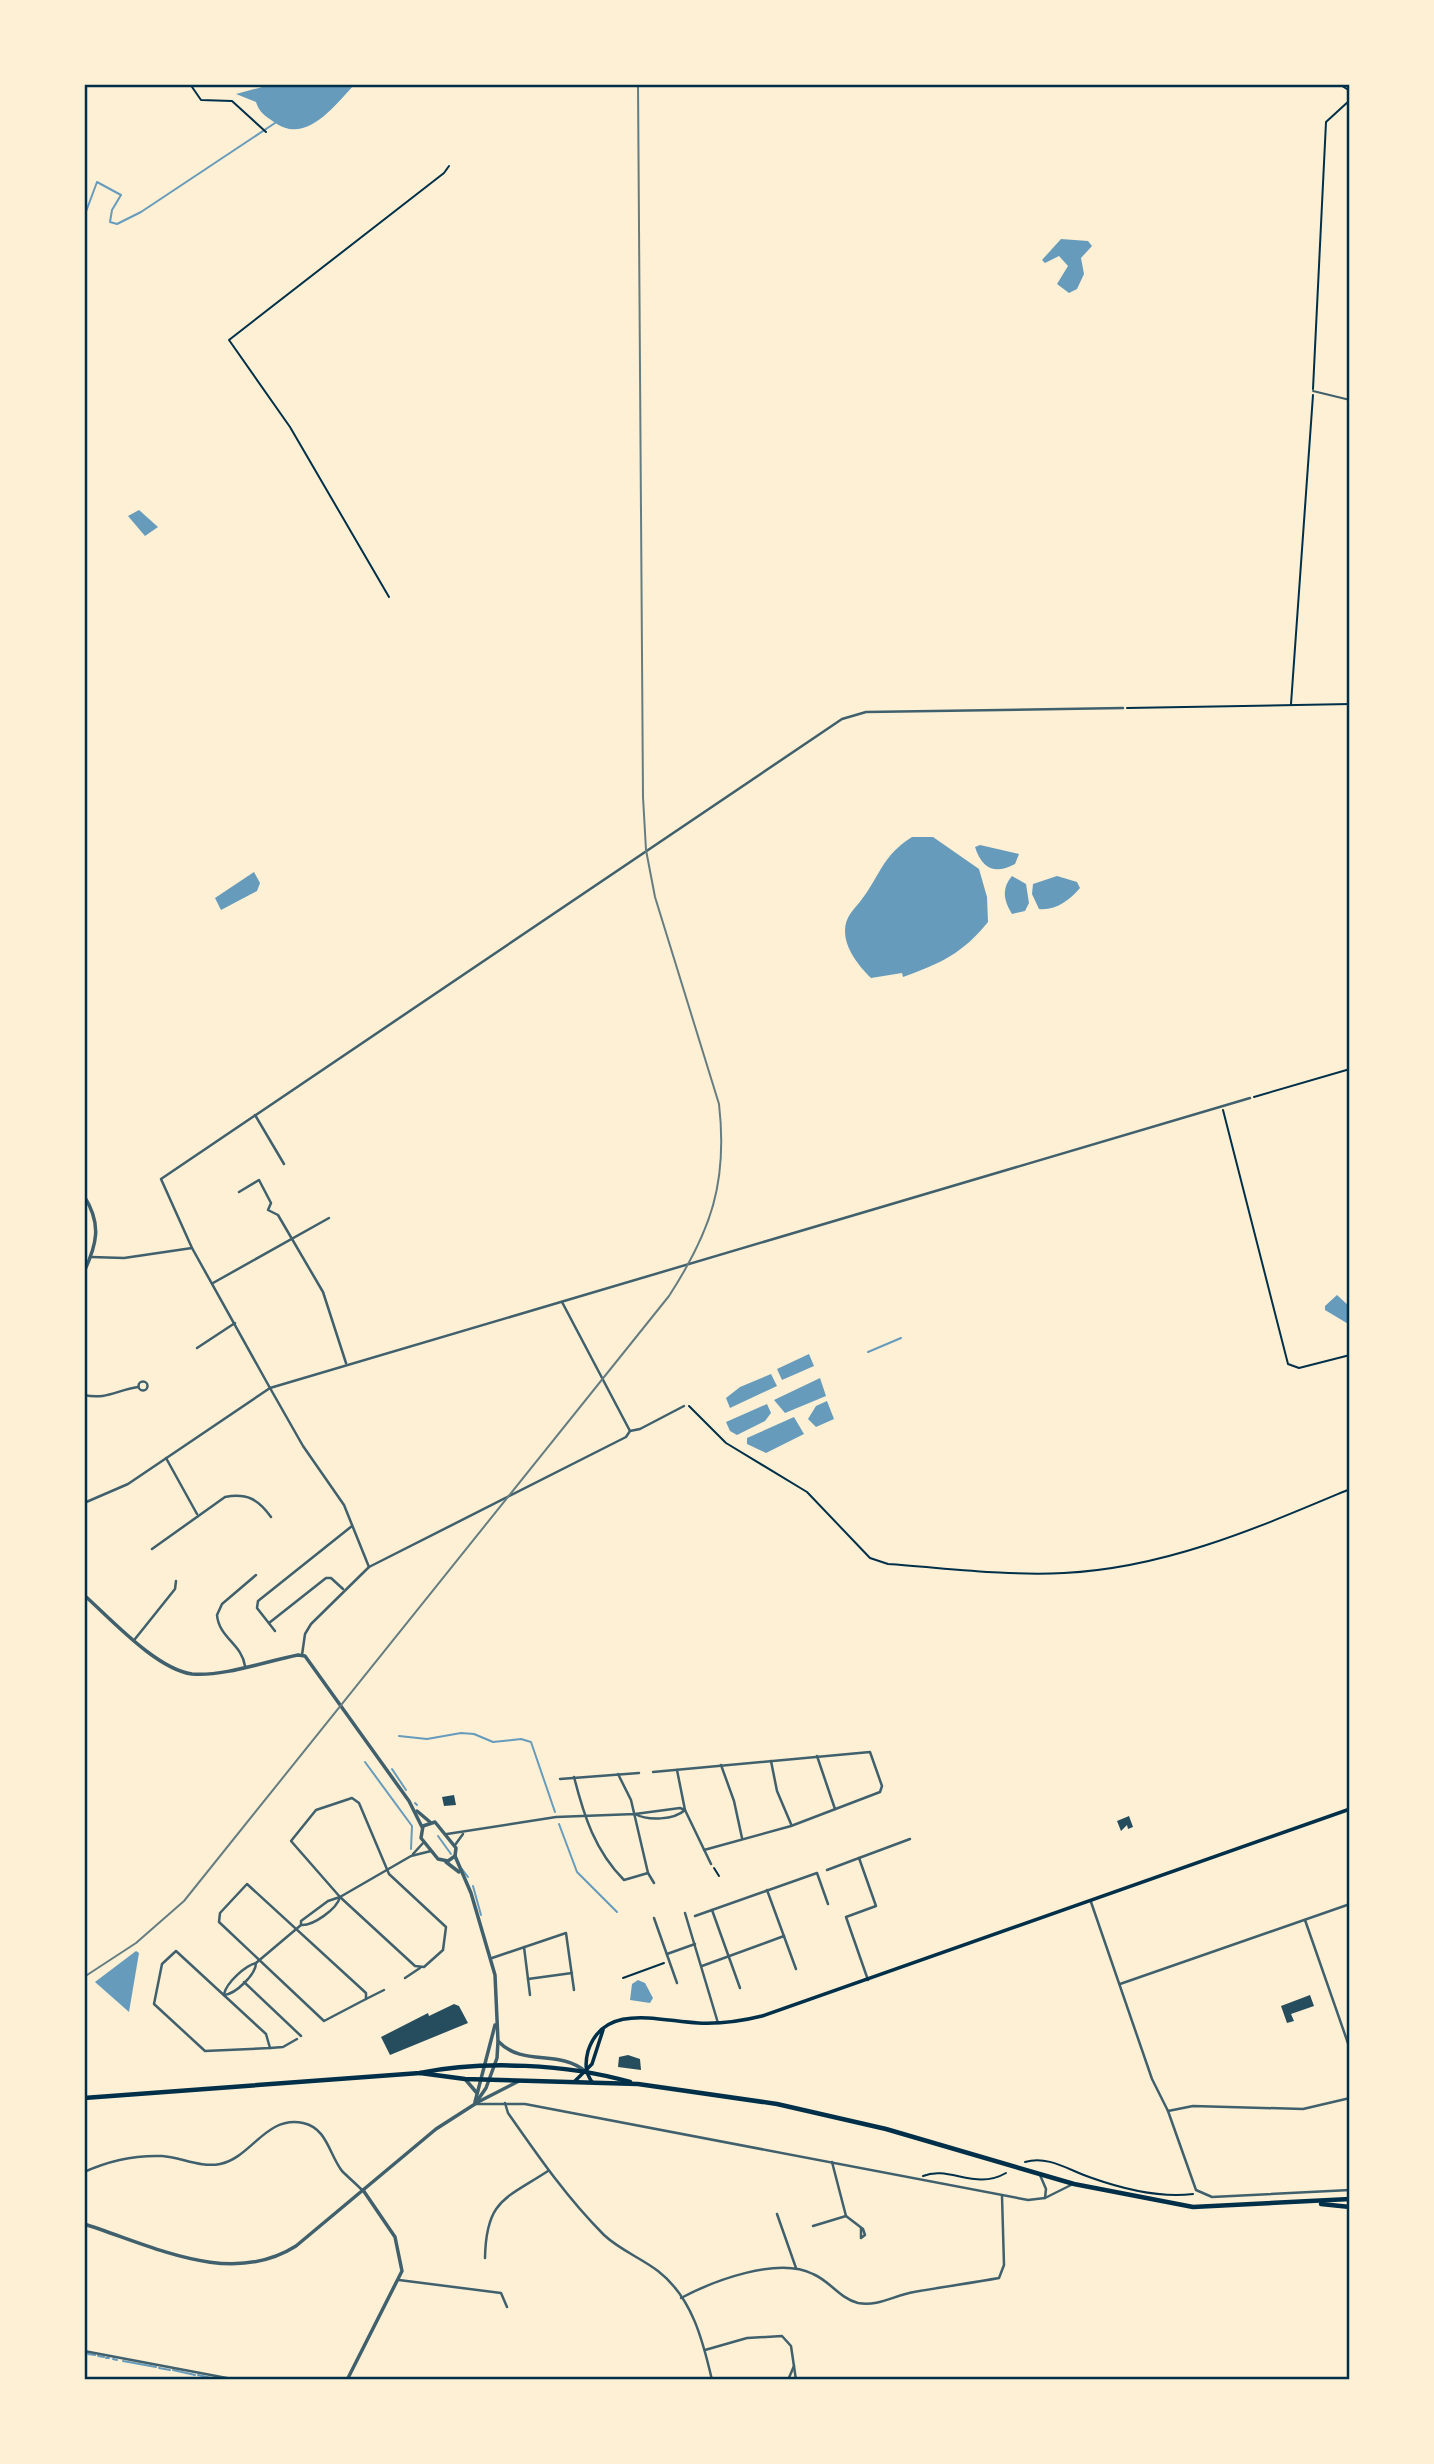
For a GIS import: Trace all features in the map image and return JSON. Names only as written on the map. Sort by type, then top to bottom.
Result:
[{"type":"main road","points":[[575,2081],[592,2064],[606,2027],[629,2017],[718,2023],[762,2016],[1350,1809]]},
{"type":"main road","points":[[84,2098],[420,2073],[448,2067],[586,2072],[638,2084],[814,2112],[1074,2184],[1193,2207],[1313,2203],[1350,2199]]},
{"type":"main road","points":[[586,2072],[592,2082]]},
{"type":"main road","points":[[420,2073],[465,2079],[638,2084]]},
{"type":"main road","points":[[1313,2203],[1350,2207]]},
{"type":"street","points":[[369,1567],[344,1505],[303,1447],[192,1248],[161,1183],[166,1174],[842,719],[866,712],[1123,708]]},
{"type":"street","points":[[84,1503],[117,1490],[271,1388],[1250,1098]]},
{"type":"street","points":[[255,1115],[284,1164]]},
{"type":"street","points":[[239,1192],[259,1181],[271,1203],[268,1210],[278,1215],[323,1292],[347,1365]]},
{"type":"street","points":[[84,1196],[97,1230],[91,1257],[84,1272]]},
{"type":"street","points":[[213,1283],[329,1218]]},
{"type":"street","points":[[91,1257],[124,1258],[192,1248]]},
{"type":"street","points":[[562,1302],[630,1431]]},
{"type":"street","points":[[197,1348],[235,1323]]},
{"type":"street","points":[[84,1395],[106,1398],[138,1387]]},
{"type":"street","points":[[302,1655],[309,1627],[369,1567],[626,1437],[630,1431],[640,1429],[684,1406]]},
{"type":"street","points":[[166,1458],[197,1515]]},
{"type":"street","points":[[152,1549],[225,1497],[238,1494],[252,1497],[271,1517]]},
{"type":"street","points":[[275,1631],[257,1608],[258,1601],[352,1526]]},
{"type":"street","points":[[244,1666],[240,1651],[221,1632],[217,1615],[222,1604],[256,1575]]},
{"type":"street","points":[[269,1623],[326,1578],[331,1578],[344,1590]]},
{"type":"street","points":[[135,1639],[175,1589],[176,1581]]},
{"type":"street","points":[[84,1595],[161,1662],[183,1672],[204,1674],[302,1655],[311,1662],[415,1810],[422,1827],[420,1835],[424,1842],[431,1851],[461,1873]]},
{"type":"street","points":[[653,1772],[870,1752],[882,1786],[880,1792],[791,1826],[704,1850]]},
{"type":"street","points":[[817,1756],[835,1810]]},
{"type":"street","points":[[771,1761],[777,1791],[791,1826]]},
{"type":"street","points":[[721,1765],[734,1801],[743,1839]]},
{"type":"street","points":[[677,1770],[685,1810],[711,1864]]},
{"type":"street","points":[[560,1779],[639,1773]]},
{"type":"street","points":[[618,1774],[635,1814],[648,1873],[654,1883]]},
{"type":"street","points":[[574,1777],[584,1816],[605,1861],[624,1880],[648,1873]]},
{"type":"street","points":[[405,1978],[420,1968],[443,1950],[446,1927],[386,1869],[359,1803],[352,1798],[316,1810],[291,1841],[340,1897],[420,1968]]},
{"type":"street","points":[[415,1810],[430,1822],[438,1824],[455,1845]]},
{"type":"street","points":[[447,1834],[543,1819],[635,1814],[642,1810],[685,1810]]},
{"type":"street","points":[[635,1814],[643,1818],[679,1815],[685,1810]]},
{"type":"street","points":[[422,1827],[430,1822]]},
{"type":"street","points":[[466,1833],[455,1845],[454,1856],[471,1893],[492,1958],[498,2041],[494,2068],[475,2104]]},
{"type":"street","points":[[827,1870],[910,1839]]},
{"type":"street","points":[[411,1856],[424,1842]]},
{"type":"street","points":[[225,1995],[225,1988],[248,1966],[258,1962],[308,1915],[328,1901],[340,1897],[411,1856],[431,1851]]},
{"type":"street","points":[[445,1861],[454,1856]]},
{"type":"street","points":[[859,1858],[876,1906],[846,1917],[868,1980]]},
{"type":"street","points":[[695,1916],[817,1873],[828,1904]]},
{"type":"street","points":[[366,1999],[366,1993],[299,1926],[250,1884],[244,1886],[218,1918],[258,1962],[324,2021],[384,1990]]},
{"type":"street","points":[[768,1890],[796,1969]]},
{"type":"street","points":[[299,1926],[308,1926],[337,1906],[340,1897]]},
{"type":"street","points":[[1091,1902],[1152,2079],[1168,2111],[1193,2185],[1200,2193],[1212,2197],[1350,2190]]},
{"type":"street","points":[[1120,1984],[1350,1905]]},
{"type":"street","points":[[712,1910],[740,1988]]},
{"type":"street","points":[[685,1913],[718,2023]]},
{"type":"street","points":[[654,1918],[677,1983]]},
{"type":"street","points":[[1305,1920],[1350,2049]]},
{"type":"street","points":[[492,1958],[566,1933],[574,1990]]},
{"type":"street","points":[[701,1966],[784,1936]]},
{"type":"street","points":[[667,1954],[695,1944]]},
{"type":"street","points":[[524,1947],[530,1994]]},
{"type":"street","points":[[244,1982],[299,2037],[282,2047],[270,2048],[205,2051],[154,2004],[162,1964],[176,1951],[266,2035],[270,2048]]},
{"type":"street","points":[[225,1995],[231,1995],[254,1973],[258,1962]]},
{"type":"street","points":[[528,1979],[572,1973]]},
{"type":"street","points":[[475,2104],[496,2024]]},
{"type":"street","points":[[498,2041],[519,2055],[562,2058],[576,2063],[586,2072]]},
{"type":"street","points":[[465,2079],[477,2094]]},
{"type":"street","points":[[84,2224],[218,2265],[250,2264],[271,2259],[296,2246],[436,2129],[521,2079]]},
{"type":"street","points":[[1168,2111],[1193,2106],[1303,2109],[1350,2098]]},
{"type":"street","points":[[475,2104],[525,2104],[1028,2200],[1045,2198],[1074,2184]]},
{"type":"street","points":[[505,2104],[508,2113],[548,2171],[606,2237],[660,2272],[681,2298],[699,2329],[712,2380]]},
{"type":"street","points":[[84,2172],[128,2158],[161,2156],[221,2164],[278,2126],[302,2123],[322,2134],[341,2169],[363,2190],[395,2237],[401,2260],[399,2280],[346,2380]]},
{"type":"street","points":[[832,2162],[846,2216],[861,2228]]},
{"type":"street","points":[[485,2258],[489,2219],[495,2208],[548,2171]]},
{"type":"street","points":[[1037,2173],[1046,2186],[1045,2198]]},
{"type":"street","points":[[681,2298],[730,2277],[796,2269],[814,2274],[838,2294],[858,2303],[876,2304],[912,2292],[999,2278],[1004,2265],[1002,2195]]},
{"type":"street","points":[[777,2214],[796,2269]]},
{"type":"street","points":[[813,2225],[846,2216]]},
{"type":"street","points":[[399,2280],[501,2293],[508,2307]]},
{"type":"street","points":[[705,2350],[747,2338],[782,2336],[790,2342],[796,2380]]},
{"type":"street","points":[[84,2351],[232,2380],[256,2380]]},
{"type":"street","points":[[788,2380],[794,2366]]},
{"type":"lane","points":[[1313,391],[1350,400]]},
{"type":"path","points":[[190,84],[201,100],[232,101],[266,132]]},
{"type":"path","points":[[1339,84],[1350,91]]},
{"type":"path","points":[[1291,704],[1313,391],[1326,122],[1350,100]]},
{"type":"path","points":[[389,597],[290,427],[229,340],[444,173],[449,166]]},
{"type":"path","points":[[1123,708],[1350,704]]},
{"type":"path","points":[[1250,1098],[1350,1069]]},
{"type":"path","points":[[1222,1105],[1288,1364],[1299,1368],[1350,1355]]},
{"type":"path","points":[[684,1406],[695,1411],[726,1443],[794,1481],[870,1558],[888,1564],[1062,1573],[1127,1564],[1209,1546],[1350,1489]]},
{"type":"path","points":[[711,1864],[719,1876]]},
{"type":"path","points":[[623,1978],[669,1961]]},
{"type":"path","points":[[1025,2162],[1035,2159],[1050,2162],[1092,2178],[1143,2191],[1182,2196],[1200,2193]]},
{"type":"path","points":[[919,2179],[930,2173],[987,2181],[1006,2173]]},
{"type":"water","points":[[273,84],[355,84],[319,120],[297,129],[286,128],[274,122],[263,114],[256,102],[236,94]]},
{"type":"water","points":[[1061,239],[1088,241],[1092,246],[1081,258],[1084,274],[1077,289],[1069,293],[1057,284],[1068,266],[1059,256],[1045,263],[1042,260]]},
{"type":"water","points":[[139,510],[158,527],[145,536],[128,516]]},
{"type":"water","points":[[912,837],[933,837],[979,869],[987,897],[988,922],[960,950],[940,962],[903,977],[902,973],[871,978],[850,951],[845,931],[847,921],[888,858]]},
{"type":"water","points":[[980,845],[1019,854],[1015,864],[1001,869],[990,868],[978,854],[975,847]]},
{"type":"water","points":[[254,872],[260,883],[257,891],[221,910],[215,898]]},
{"type":"water","points":[[1012,876],[1026,884],[1029,903],[1025,911],[1012,914],[1005,895],[1006,886]]},
{"type":"water","points":[[1057,876],[1077,882],[1080,888],[1062,904],[1039,909],[1032,894],[1033,884]]},
{"type":"water","points":[[1337,1295],[1350,1307],[1350,1325],[1325,1310],[1325,1306]]},
{"type":"water","points":[[809,1354],[814,1366],[782,1380],[777,1369]]},
{"type":"water","points":[[771,1374],[777,1386],[730,1408],[726,1398],[740,1387]]},
{"type":"water","points":[[820,1378],[826,1396],[785,1413],[774,1400]]},
{"type":"water","points":[[827,1401],[834,1419],[816,1427],[808,1419],[816,1406]]},
{"type":"water","points":[[767,1404],[771,1413],[765,1421],[737,1435],[730,1431],[726,1422]]},
{"type":"water","points":[[794,1417],[804,1434],[766,1453],[747,1444],[747,1438]]},
{"type":"water","points":[[136,1951],[139,1953],[129,2012],[95,1982]]},
{"type":"water","points":[[638,1980],[645,1983],[653,1998],[650,2003],[630,2000],[632,1984]]},
{"type":"building","points":[[454,1795],[456,1805],[444,1806],[442,1797]]},
{"type":"building","points":[[1129,1816],[1133,1827],[1128,1829],[1127,1825],[1121,1831],[1117,1821]]},
{"type":"building","points":[[1310,1995],[1314,2006],[1291,2014],[1294,2021],[1287,2023],[1281,2006]]},
{"type":"building","points":[[454,2004],[459,2006],[468,2023],[390,2055],[381,2037],[428,2013],[429,2016]]},
{"type":"building","points":[[628,2055],[640,2059],[641,2070],[618,2067],[619,2057]]},
{"type":"waterway","points":[[84,217],[97,182],[121,195],[112,210],[110,222],[117,224],[141,212],[275,123]]},
{"type":"waterway","points":[[868,1352],[901,1338]]},
{"type":"waterway","points":[[399,1736],[427,1739],[461,1733],[474,1734],[493,1742],[521,1739],[531,1742],[555,1812]]},
{"type":"waterway","points":[[365,1762],[412,1826],[411,1849]]},
{"type":"waterway","points":[[392,1769],[406,1790]]},
{"type":"waterway","points":[[559,1824],[577,1872],[617,1912]]},
{"type":"waterway","points":[[438,1836],[451,1854]]},
{"type":"waterway","points":[[462,1869],[468,1877]]},
{"type":"waterway","points":[[473,1886],[481,1915]]},
{"type":"waterway","points":[[88,2354],[95,2355]]},
{"type":"waterway","points":[[98,2356],[104,2357]]},
{"type":"waterway","points":[[113,2359],[117,2360]]},
{"type":"waterway","points":[[123,2361],[156,2367]]},
{"type":"waterway","points":[[159,2368],[170,2370]]},
{"type":"waterway","points":[[173,2370],[195,2375]]},
{"type":"waterway","points":[[198,2375],[216,2379]]},
{"type":"railway","points":[[84,1977],[136,1943],[184,1901],[669,1296],[696,1250],[713,1205],[721,1158],[719,1104],[655,897],[646,850],[643,797],[638,84]]}]
